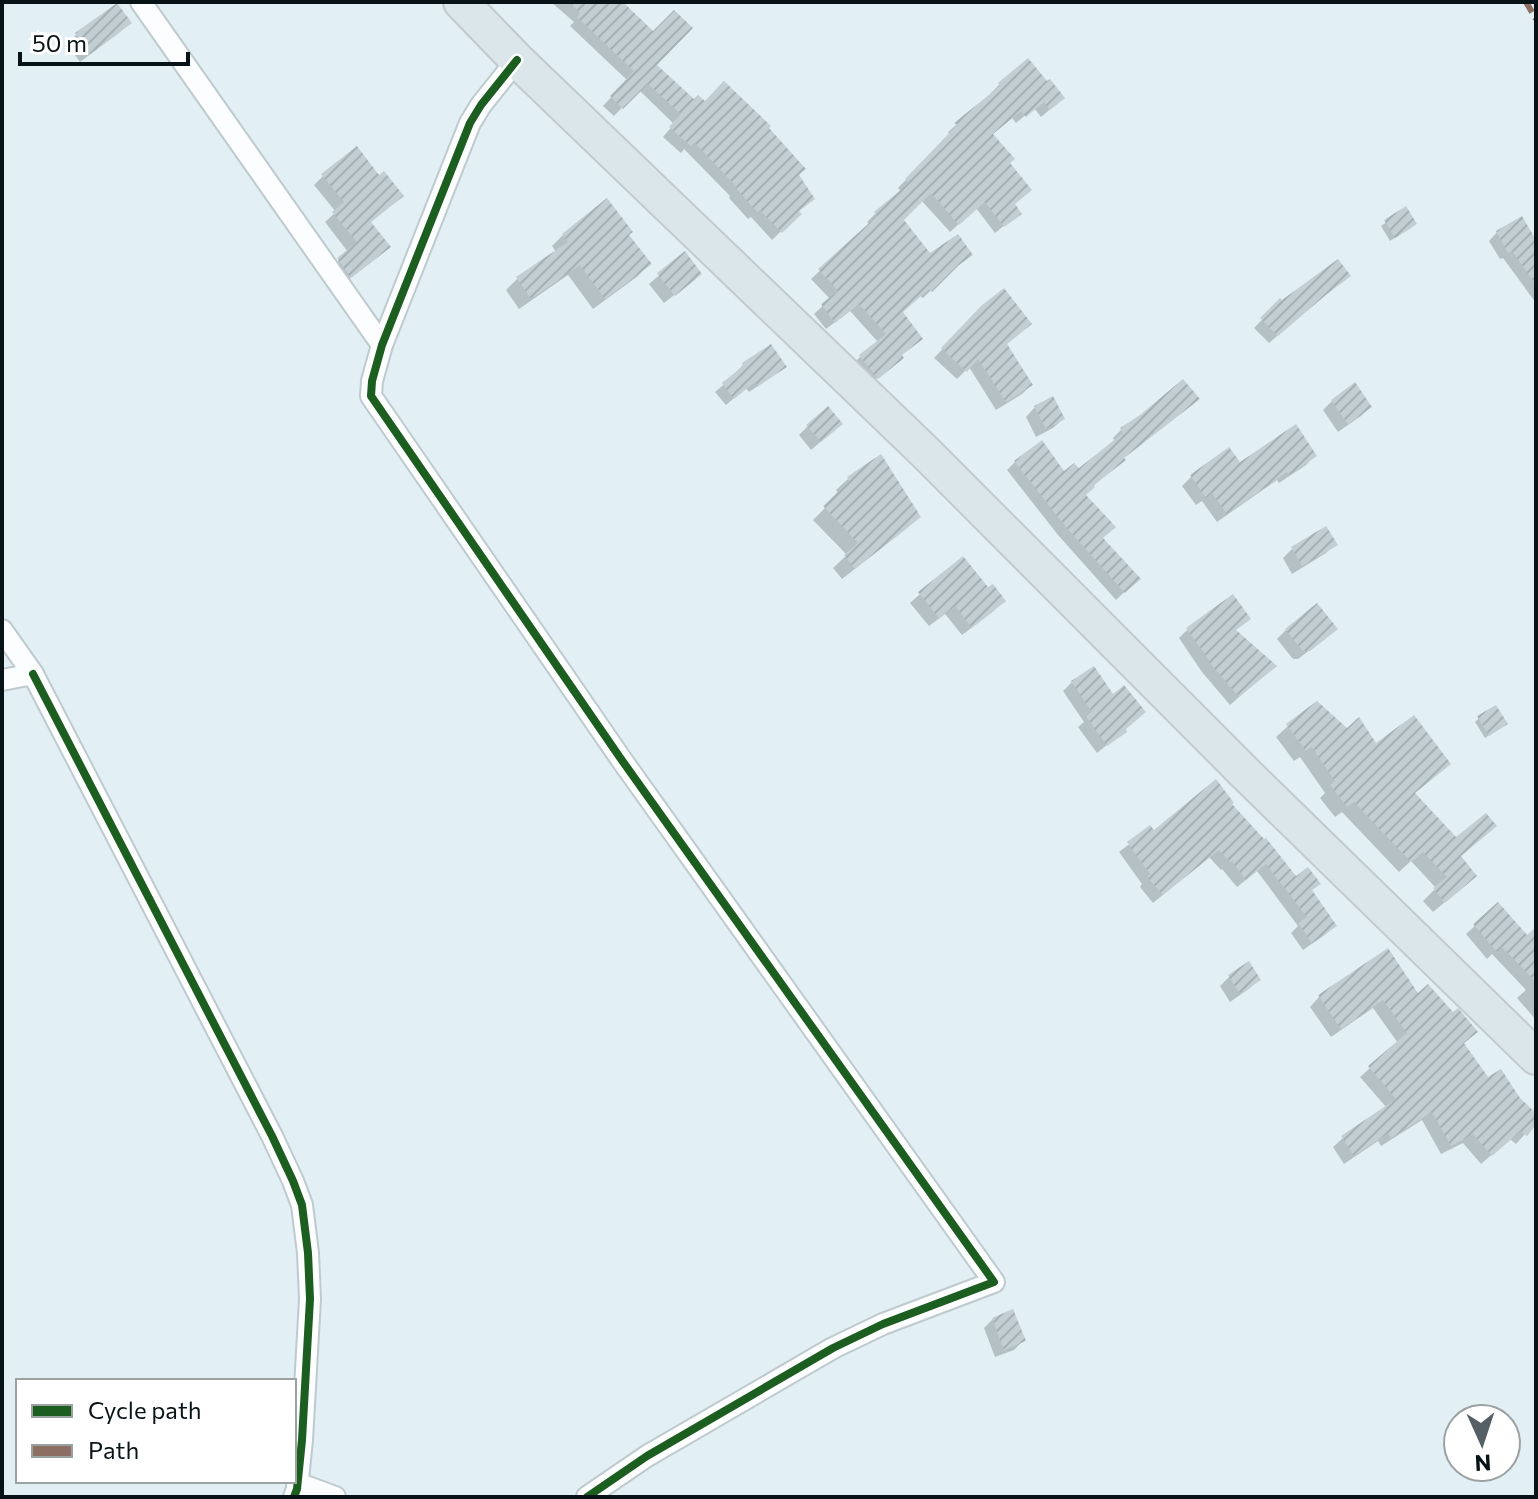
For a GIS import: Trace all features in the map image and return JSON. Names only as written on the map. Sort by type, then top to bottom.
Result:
[{"type":"highway","points":[[461,2],[517,60],[926,453],[1245,773],[1536,1057]]},
{"type":"street","points":[[141,2],[382,345]]},
{"type":"street","points":[[517,60],[470,123],[382,345],[371,396],[630,772],[994,1282],[883,1324],[833,1348],[647,1456],[587,1497]]},
{"type":"street","points":[[2,630],[33,674],[293,1181],[302,1205],[310,1299],[296,1490],[335,1497]]},
{"type":"street","points":[[2,680],[33,674]]},
{"type":"building","points":[[569,2],[623,2],[653,31],[674,10],[693,28],[657,65],[694,99],[698,95],[705,101],[724,81],[771,126],[769,128],[806,169],[799,175],[815,199],[799,211],[802,214],[782,233],[760,210],[758,213],[694,142],[691,146],[669,127],[681,114],[648,84],[623,109],[610,96],[634,71],[577,17],[580,13]]},
{"type":"building","points":[[117,3],[132,23],[90,54],[75,33]]},
{"type":"building","points":[[1028,58],[1065,98],[1050,110],[1044,102],[1026,117],[1021,111],[993,134],[1015,159],[1010,163],[1032,190],[1015,204],[1022,214],[1004,227],[985,202],[959,225],[931,193],[904,220],[930,253],[958,234],[973,255],[932,292],[929,289],[903,312],[923,339],[878,379],[859,355],[886,334],[859,304],[835,323],[821,304],[838,291],[818,269],[877,216],[874,212],[909,183],[905,179],[957,125],[954,123],[1000,86],[998,83]]},
{"type":"building","points":[[357,146],[379,175],[384,171],[404,196],[371,222],[391,247],[351,278],[337,258],[357,242],[332,212],[344,202],[321,174]]},
{"type":"building","points":[[607,198],[633,232],[629,235],[652,264],[605,299],[580,265],[531,299],[516,277],[568,242],[562,234]]},
{"type":"building","points":[[1406,206],[1417,224],[1395,238],[1384,220]]},
{"type":"building","points":[[1522,216],[1536,240],[1536,285],[1512,251],[1508,253],[1496,231]]},
{"type":"building","points":[[685,251],[702,274],[675,296],[657,273]]},
{"type":"building","points":[[1338,259],[1351,276],[1278,336],[1260,318],[1280,298],[1282,300]]},
{"type":"building","points":[[1004,288],[1032,324],[1007,344],[1033,385],[1006,402],[978,359],[967,372],[941,348],[981,306]]},
{"type":"building","points":[[771,344],[787,367],[758,386],[755,382],[734,399],[722,383],[743,366],[742,363]]},
{"type":"building","points":[[1183,379],[1200,399],[1124,458],[1126,460],[1086,495],[1116,527],[1103,538],[1141,579],[1125,593],[1066,527],[1014,461],[1042,440],[1064,471],[1074,463],[1079,468],[1123,433],[1120,428]]},
{"type":"building","points":[[1355,382],[1372,407],[1348,424],[1331,400]]},
{"type":"building","points":[[1053,396],[1065,419],[1046,429],[1034,406]]},
{"type":"building","points":[[828,406],[843,424],[821,442],[806,425]]},
{"type":"building","points":[[1296,424],[1317,456],[1289,475],[1287,472],[1227,514],[1212,493],[1206,498],[1190,475],[1229,447],[1240,462]]},
{"type":"building","points":[[881,454],[921,517],[855,569],[844,555],[858,543],[823,506],[849,481],[847,477]]},
{"type":"building","points":[[1326,526],[1338,545],[1302,566],[1291,547]]},
{"type":"building","points":[[963,556],[988,587],[993,584],[1006,601],[972,628],[955,606],[939,618],[918,592]]},
{"type":"building","points":[[1233,594],[1251,619],[1236,630],[1277,666],[1239,697],[1209,662],[1186,628]]},
{"type":"building","points":[[1317,603],[1338,629],[1310,651],[1303,651],[1285,629]]},
{"type":"building","points":[[1094,666],[1113,694],[1124,685],[1146,712],[1126,729],[1127,732],[1107,746],[1086,716],[1092,712],[1071,681]]},
{"type":"building","points":[[1317,701],[1347,728],[1359,717],[1376,743],[1414,715],[1451,764],[1415,793],[1456,837],[1486,813],[1497,826],[1461,856],[1477,876],[1445,903],[1433,888],[1447,877],[1423,852],[1411,862],[1354,802],[1347,807],[1330,785],[1335,781],[1312,747],[1306,751],[1286,724]]},
{"type":"building","points":[[1496,705],[1508,724],[1489,736],[1477,716]]},
{"type":"building","points":[[1216,779],[1232,804],[1266,838],[1296,876],[1308,867],[1321,884],[1312,890],[1337,926],[1312,943],[1298,923],[1307,917],[1266,864],[1246,880],[1219,850],[1163,895],[1147,877],[1150,874],[1127,842],[1150,825],[1154,830]]},
{"type":"building","points":[[1498,902],[1527,935],[1536,927],[1536,982],[1502,947],[1497,952],[1473,924]]},
{"type":"building","points":[[1388,948],[1418,993],[1428,984],[1453,1012],[1458,1008],[1478,1032],[1464,1043],[1488,1077],[1501,1069],[1520,1098],[1536,1113],[1536,1125],[1527,1136],[1521,1131],[1492,1156],[1473,1134],[1451,1146],[1432,1112],[1391,1138],[1388,1133],[1354,1156],[1341,1136],[1396,1099],[1368,1066],[1407,1033],[1383,1000],[1341,1029],[1318,995]]},
{"type":"building","points":[[1249,961],[1261,980],[1240,994],[1228,975]]},
{"type":"building","points":[[1013,1309],[1026,1341],[1004,1350],[992,1318]]},
{"type":"marked path","points":[[1526,2],[1536,19]]},
{"type":"cycle path","points":[[517,60],[470,123],[382,345],[371,396],[621,759],[994,1282],[883,1324],[833,1348],[647,1456],[587,1497]]},
{"type":"cycle path","points":[[33,674],[272,1136],[302,1205],[310,1299],[302,1440],[294,1497]]}]
